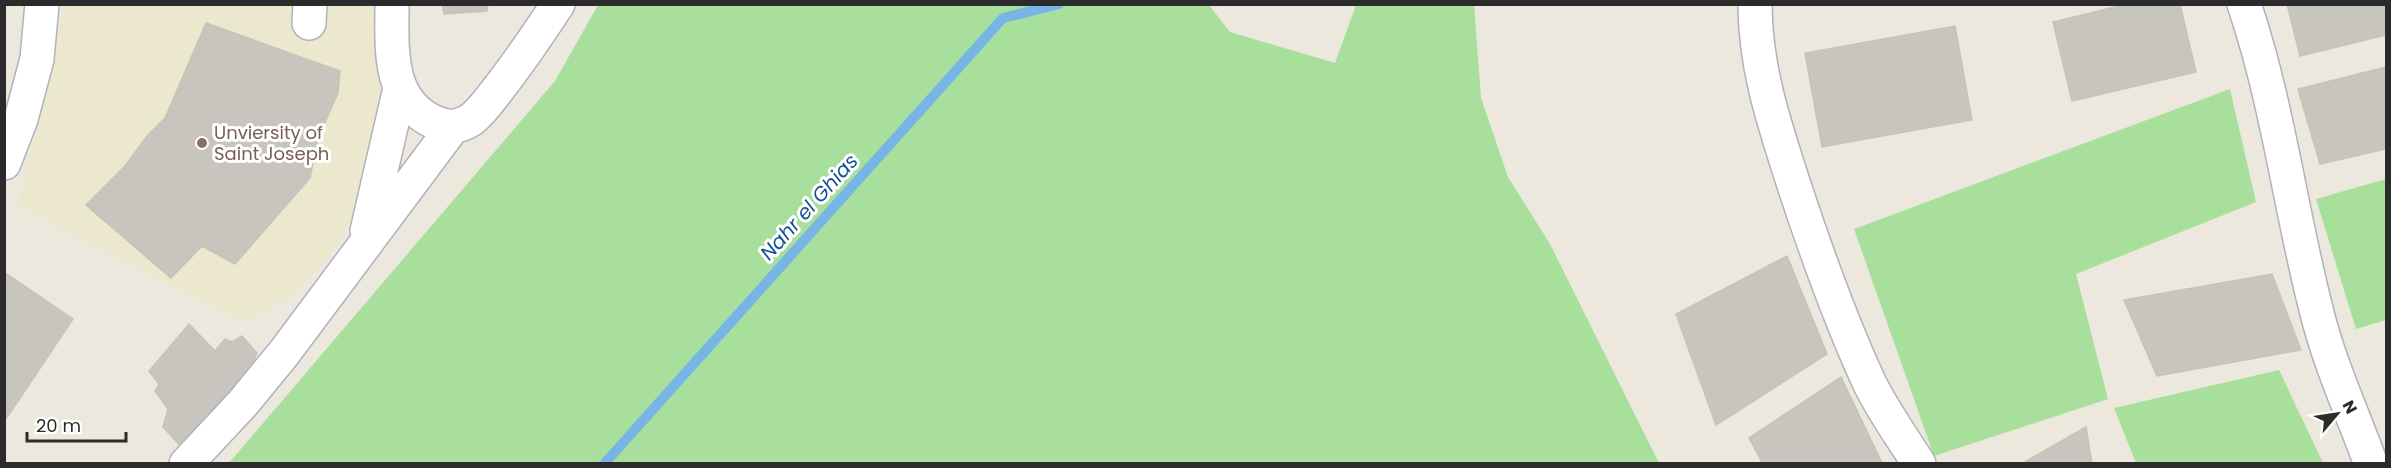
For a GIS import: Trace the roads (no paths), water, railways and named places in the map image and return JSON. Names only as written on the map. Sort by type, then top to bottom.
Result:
[{"type":"street","points":[[4,163],[21,118],[37,59],[42,4]]},
{"type":"street","points":[[392,4],[394,63],[400,88],[411,108],[435,122],[452,128]]},
{"type":"street","points":[[186,464],[219,430],[284,353],[452,128],[466,122],[481,111],[558,4]]},
{"type":"street","points":[[1755,4],[1755,31],[1775,130],[1807,224],[1827,280],[1869,382],[1919,464]]},
{"type":"street","points":[[2244,4],[2268,84],[2316,309],[2329,356],[2371,464]]},
{"type":"street","points":[[364,245],[400,88]]},
{"type":"waterway","name":"Nahr el Ghias","points":[[604,464],[1003,18],[1059,4]]},
{"type":"place","name":"Unviersity of Saint Joseph","points":[[202,143]]}]
